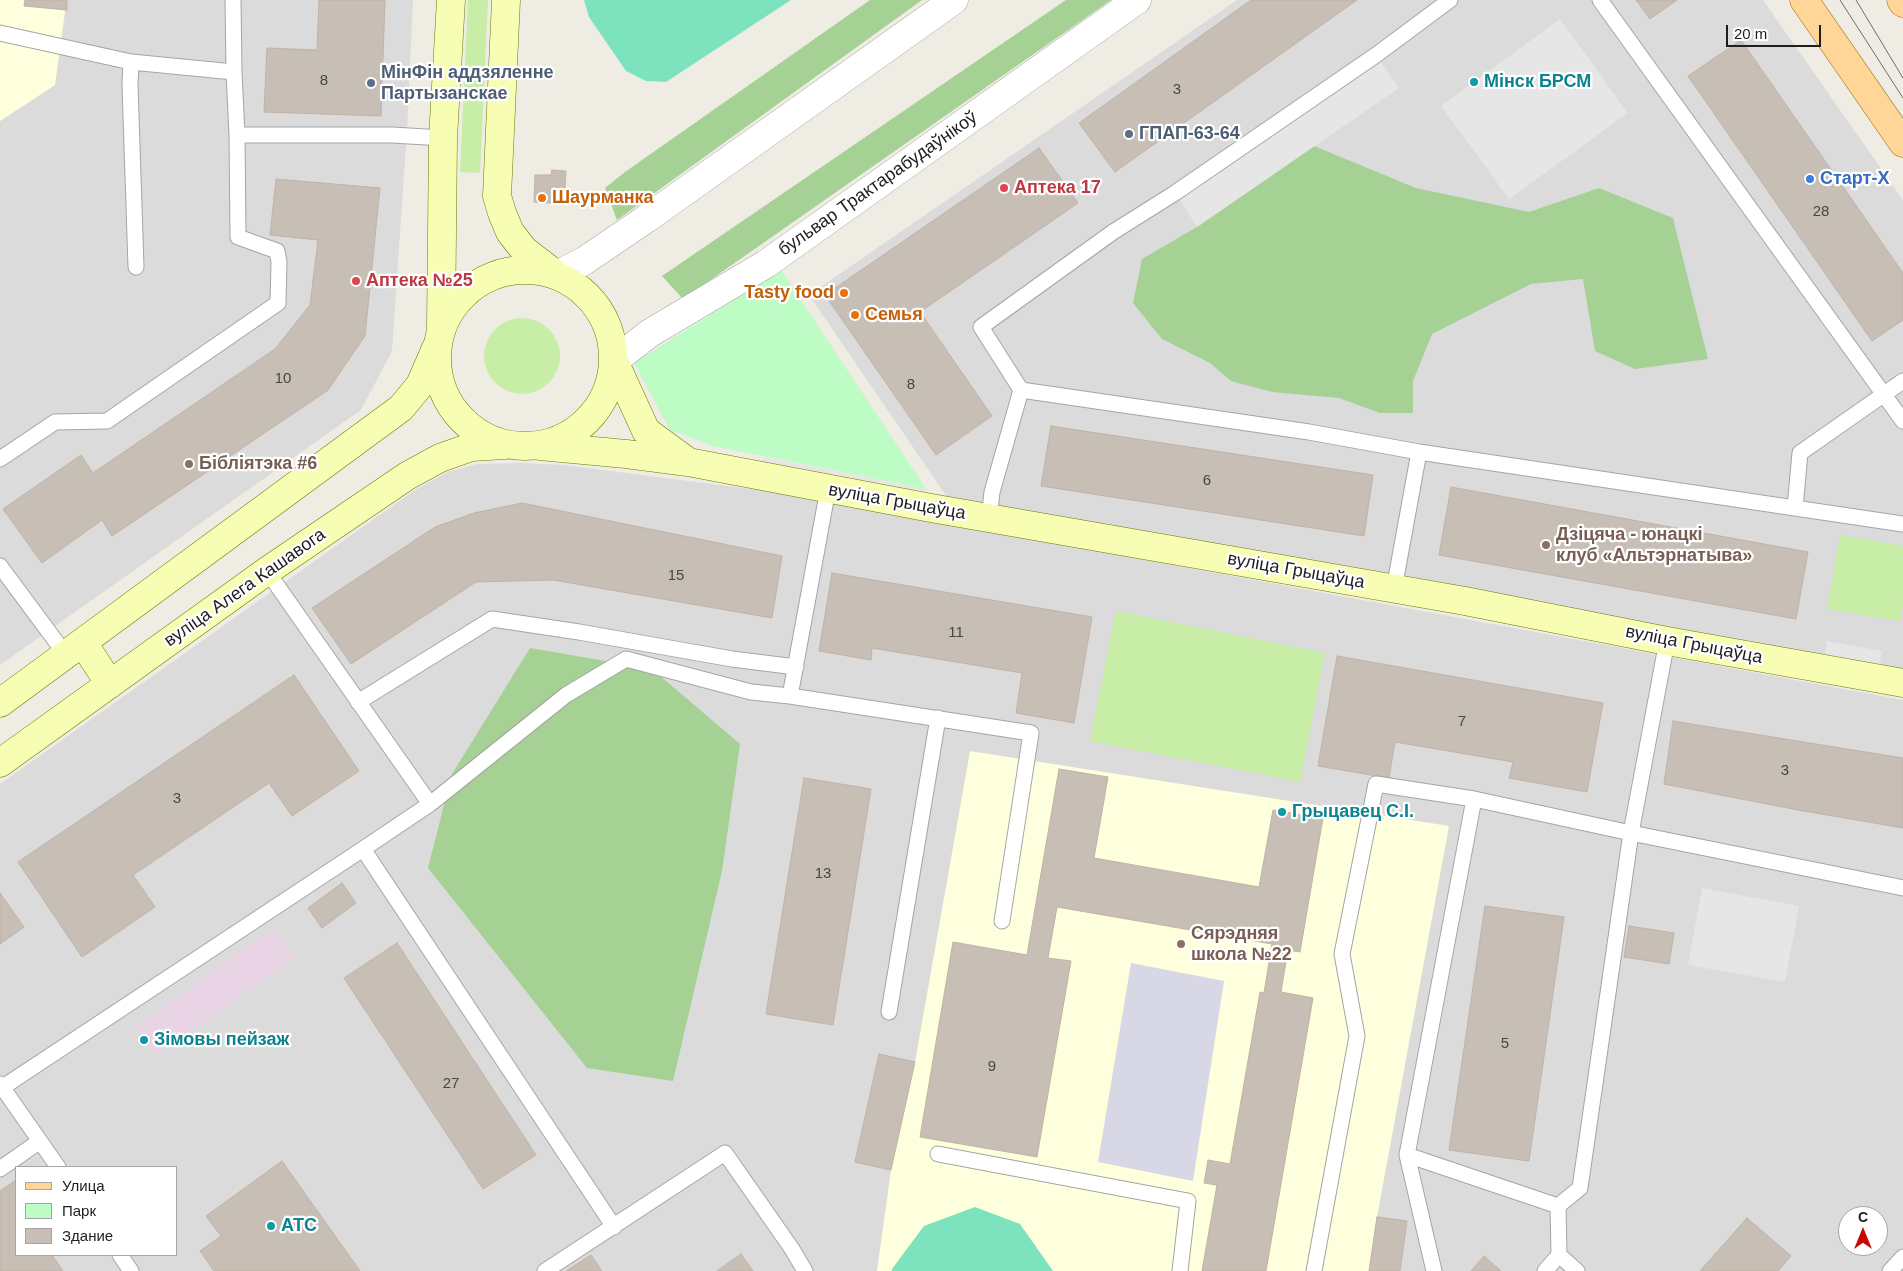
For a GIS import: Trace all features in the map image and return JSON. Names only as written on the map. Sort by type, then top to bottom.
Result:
[{"type":"main road","points":[[451,0],[443,138],[437,374],[443,394],[452,410],[464,423],[488,439],[505,445],[540,446],[570,435],[592,417],[607,392],[614,361],[613,341],[602,312],[592,300],[576,285],[557,275],[524,250],[510,232],[502,213],[497,196],[506,0]]},
{"type":"main road","points":[[1804,0],[1903,143]]},
{"type":"main road","points":[[0,703],[401,408],[420,385],[438,338],[454,304],[476,283],[500,272],[526,269],[557,275]]},
{"type":"main road","name":"вуліца Грыцаўца","points":[[614,361],[646,431],[688,462]]},
{"type":"main road","name":"вуліца Алега Кашавога","points":[[0,763],[267,571],[407,476],[432,462],[471,447],[505,445]]},
{"type":"main road","name":"вуліца Грыцаўца","points":[[540,446],[688,462],[989,518],[1394,589],[1667,641],[1903,682]]},
{"type":"main road","points":[[74,649],[110,684]]},
{"type":"street","points":[[557,275],[584,261],[646,219],[954,0]]},
{"type":"street","name":"бульвар Трактарабудаўнікоў","points":[[614,361],[650,333],[766,264],[1137,0]]},
{"type":"lane","points":[[0,459],[55,422],[107,420],[278,303],[280,262],[277,251],[238,237],[233,0]]},
{"type":"lane","points":[[1450,0],[1376,55],[1174,193],[1113,232],[981,327],[1022,390],[1299,431],[1419,452],[1903,524]]},
{"type":"lane","points":[[1600,0],[1903,421]]},
{"type":"lane","points":[[0,33],[131,62],[234,72]]},
{"type":"lane","points":[[131,62],[130,85],[136,266]]},
{"type":"lane","points":[[237,135],[392,135],[443,138]]},
{"type":"lane","points":[[1795,508],[1800,453],[1903,381]]},
{"type":"lane","points":[[989,518],[992,492],[1022,390]]},
{"type":"lane","points":[[1394,589],[1419,452]]},
{"type":"lane","points":[[790,696],[828,489]]},
{"type":"lane","points":[[0,566],[74,649]]},
{"type":"lane","points":[[267,571],[430,804]]},
{"type":"lane","points":[[358,702],[492,619],[732,659],[796,667]]},
{"type":"lane","points":[[1558,1206],[1580,1188],[1631,833],[1667,641]]},
{"type":"lane","points":[[57,1166],[1,1086],[430,804],[566,695],[626,659],[751,692],[790,696],[1031,733],[1002,921]]},
{"type":"lane","points":[[889,1012],[938,718]]},
{"type":"lane","points":[[1314,1271],[1357,1036],[1342,954],[1376,784],[1474,799],[1903,888]]},
{"type":"lane","points":[[1434,1271],[1407,1155],[1474,799]]},
{"type":"lane","points":[[363,849],[614,1227]]},
{"type":"lane","points":[[0,1169],[40,1141]]},
{"type":"lane","points":[[545,1271],[725,1153],[792,1249],[805,1271]]},
{"type":"lane","points":[[938,1154],[1188,1201],[1180,1271]]},
{"type":"lane","points":[[1407,1155],[1558,1206]]},
{"type":"lane","points":[[1558,1206],[1560,1255],[1577,1271]]},
{"type":"lane","points":[[1545,1271],[1560,1255]]},
{"type":"lane","points":[[121,1256],[131,1271]]},
{"type":"lane","points":[[1890,1271],[1903,1257]]},
{"type":"shaded area","points":[[0,0],[66,0],[55,85],[0,121]]},
{"type":"shaded area","points":[[67,0],[413,0],[407,130],[392,351],[361,410],[0,665],[0,121],[55,85]]},
{"type":"shaded area","points":[[1237,0],[1763,0],[1903,200],[1903,669],[949,500],[809,295]]},
{"type":"shaded area","points":[[1560,19],[1628,113],[1509,199],[1441,106]]},
{"type":"shaded area","points":[[1376,55],[1399,88],[1197,227],[1175,193]]},
{"type":"shaded area","points":[[763,457],[926,489],[922,506],[759,476]]},
{"type":"shaded area","points":[[519,463],[564,465],[789,494],[1903,700],[1903,1271],[0,1271],[0,784],[415,490],[448,472],[477,464]]},
{"type":"shaded area","points":[[1827,641],[1882,651],[1877,679],[1822,669]]},
{"type":"shaded area","name":"Сярэдняя школа №22","points":[[970,751],[1449,826],[1377,1217],[1369,1271],[877,1271],[891,1170],[915,1062]]},
{"type":"shaded area","points":[[1702,888],[1799,906],[1785,982],[1688,965]]},
{"type":"shaded area","points":[[272,929],[295,958],[155,1056],[135,1027]]},
{"type":"shaded area","points":[[1131,963],[1224,981],[1193,1181],[1098,1162]]},
{"type":"green space","points":[[468,0],[488,0],[480,173],[460,172]]},
{"type":"green space","points":[[584,0],[791,0],[666,82],[646,81],[626,71],[589,17]]},
{"type":"green space","points":[[870,0],[922,0],[617,220],[605,188]]},
{"type":"green space","points":[[1066,0],[1111,0],[683,299],[662,276]]},
{"type":"green space","points":[[1314,146],[1416,188],[1529,212],[1599,188],[1673,218],[1708,359],[1635,369],[1595,351],[1583,279],[1531,284],[1432,334],[1413,381],[1413,413],[1380,413],[1339,398],[1272,392],[1231,381],[1210,363],[1162,339],[1133,303],[1142,259],[1197,227]]},
{"type":"green space","points":[[781,270],[926,489],[713,446],[670,430],[634,363]]},
{"type":"green space","points":[[522,318],[537,321],[549,329],[557,341],[560,356],[557,371],[549,383],[537,391],[522,394],[507,391],[495,383],[487,371],[484,356],[487,341],[495,329],[507,321]]},
{"type":"green space","points":[[1840,535],[1903,546],[1903,606],[1900,621],[1827,609]]},
{"type":"green space","points":[[1116,611],[1325,653],[1300,782],[1090,741]]},
{"type":"green space","points":[[530,648],[652,669],[740,744],[722,871],[673,1081],[587,1068],[428,868],[452,774]]},
{"type":"green space","points":[[975,1207],[1020,1224],[1053,1271],[892,1271],[924,1226]]},
{"type":"building","points":[[25,0],[67,0],[67,10],[24,6]]},
{"type":"building","points":[[319,0],[385,0],[381,116],[264,112],[267,48],[317,50]]},
{"type":"building","points":[[1251,0],[1357,0],[1115,172],[1079,123]]},
{"type":"building","points":[[1636,0],[1677,0],[1650,19]]},
{"type":"building","points":[[1741,40],[1903,273],[1903,320],[1872,341],[1688,76]]},
{"type":"building","points":[[1039,148],[1078,203],[920,312],[992,416],[936,455],[825,295]]},
{"type":"building","points":[[552,170],[566,171],[565,188],[552,187],[551,203],[534,202],[535,175],[551,175]]},
{"type":"building","points":[[276,179],[380,188],[365,336],[328,390],[112,536],[102,520],[42,563],[3,509],[81,455],[93,473],[275,349],[310,305],[318,240],[270,235]]},
{"type":"building","points":[[1051,426],[1373,475],[1364,536],[1041,486]]},
{"type":"building","points":[[1451,487],[1808,552],[1796,619],[1439,555]]},
{"type":"building","points":[[522,503],[782,556],[772,618],[553,580],[476,582],[351,664],[312,608],[435,527],[474,513]]},
{"type":"building","points":[[832,573],[1092,617],[1074,723],[1016,713],[1022,673],[872,648],[871,660],[819,651]]},
{"type":"building","points":[[1337,656],[1603,703],[1587,792],[1509,778],[1513,762],[1395,742],[1389,778],[1318,766]]},
{"type":"building","points":[[294,675],[359,771],[292,816],[269,783],[133,875],[155,907],[82,957],[18,862]]},
{"type":"building","points":[[1673,721],[1903,758],[1903,828],[1664,784]]},
{"type":"building","points":[[1059,769],[1108,777],[1094,858],[1259,887],[1273,810],[1323,818],[1300,952],[1288,950],[1281,992],[1313,998],[1266,1271],[1202,1271],[1217,1185],[1204,1183],[1208,1160],[1230,1164],[1260,992],[1264,993],[1272,944],[1057,907],[1048,958],[1071,961],[1037,1157],[920,1137],[953,942],[1027,955]]},
{"type":"building","points":[[804,778],[871,789],[833,1025],[766,1014]]},
{"type":"building","points":[[342,883],[356,903],[322,928],[308,908]]},
{"type":"building","points":[[0,893],[24,927],[0,944]]},
{"type":"building","points":[[1485,906],[1564,917],[1529,1161],[1449,1150]]},
{"type":"building","points":[[1629,926],[1674,933],[1669,964],[1624,957]]},
{"type":"building","points":[[397,943],[536,1155],[483,1189],[344,978]]},
{"type":"building","points":[[879,1054],[915,1062],[891,1170],[855,1162]]},
{"type":"building","name":"АТС","points":[[282,1161],[360,1271],[214,1271],[200,1251],[221,1236],[206,1216]]},
{"type":"building","points":[[15,1181],[15,1256],[53,1256],[63,1271],[0,1271],[0,1191]]},
{"type":"building","points":[[1377,1217],[1407,1221],[1400,1271],[1369,1271]]},
{"type":"building","points":[[1747,1218],[1791,1256],[1778,1271],[1700,1271]]},
{"type":"building","points":[[741,1254],[753,1271],[717,1271]]},
{"type":"building","points":[[591,1255],[602,1271],[566,1271]]},
{"type":"building","points":[[1484,1256],[1501,1271],[1471,1271]]},
{"type":"tram line","points":[[1840,0],[1903,98]]},
{"type":"tram line","points":[[1856,0],[1903,78]]},
{"type":"place","name":"Мінск БРСМ","points":[[1474,82]]},
{"type":"place","name":"МінФін аддзяленне Партызанскае","points":[[371,83]]},
{"type":"place","name":"ГПАП-63-64","points":[[1129,134]]},
{"type":"place","name":"Старт-X","points":[[1810,179]]},
{"type":"place","name":"Аптека 17","points":[[1004,188]]},
{"type":"place","name":"Шаурманка","points":[[542,198]]},
{"type":"place","name":"Аптека №25","points":[[356,281]]},
{"type":"place","name":"Tasty food","points":[[844,293]]},
{"type":"place","name":"Семья","points":[[855,315]]},
{"type":"place","name":"Бібліятэка #6","points":[[189,464]]},
{"type":"place","name":"Дзіцяча - юнацкі клуб «Альтэрнатыва»","points":[[1546,545]]},
{"type":"place","name":"Грыцавец С.І.","points":[[1282,812]]},
{"type":"place","name":"Сярэдняя школа №22","points":[[1181,944]]},
{"type":"place","name":"Зімовы пейзаж","points":[[144,1040]]},
{"type":"place","name":"АТС","points":[[271,1226]]}]
